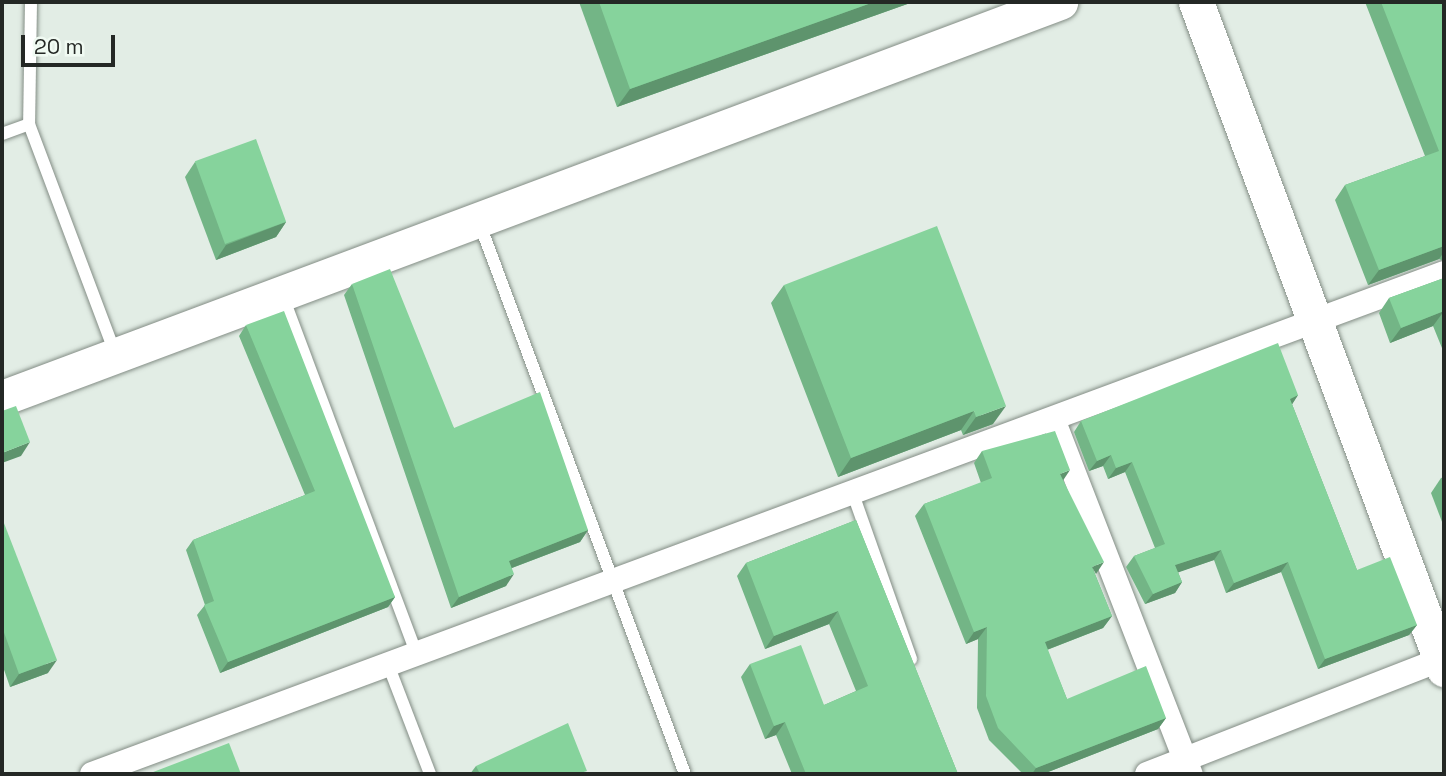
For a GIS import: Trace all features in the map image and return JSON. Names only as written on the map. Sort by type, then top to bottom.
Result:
[{"type":"street","points":[[2,398],[1060,2]]},
{"type":"street","points":[[1147,774],[1188,767],[1443,662],[1196,2]]},
{"type":"street","points":[[92,774],[389,667],[612,581],[1444,273]]},
{"type":"street","points":[[1053,419],[1188,767]]},
{"type":"lane","points":[[31,2],[29,124],[116,355]]},
{"type":"lane","points":[[2,134],[29,124]]},
{"type":"lane","points":[[478,218],[685,774]]},
{"type":"lane","points":[[282,293],[417,656]]},
{"type":"lane","points":[[853,494],[916,672]]},
{"type":"lane","points":[[389,667],[430,774]]},
{"type":"building","points":[[599,2],[874,2],[630,89]]},
{"type":"building","points":[[1381,2],[1444,2],[1444,246],[1379,270],[1345,185],[1439,151]]},
{"type":"building","points":[[256,139],[286,222],[225,244],[195,161]]},
{"type":"building","points":[[937,226],[1006,406],[976,417],[974,411],[851,458],[784,285]]},
{"type":"building","points":[[390,269],[454,428],[540,392],[588,530],[509,561],[514,574],[459,597],[352,284]]},
{"type":"building","points":[[1444,278],[1444,311],[1401,328],[1389,298]]},
{"type":"building","points":[[284,311],[395,597],[228,662],[204,605],[214,601],[193,540],[315,491],[246,325]]},
{"type":"building","points":[[1278,343],[1298,395],[1290,399],[1357,570],[1390,557],[1417,625],[1325,659],[1288,562],[1234,583],[1221,550],[1175,565],[1182,582],[1153,594],[1134,556],[1165,544],[1132,462],[1116,468],[1111,455],[1097,461],[1081,421]]},
{"type":"building","points":[[16,406],[30,442],[2,453],[2,411]]},
{"type":"building","points":[[1055,431],[1070,470],[1060,474],[1104,562],[1092,567],[1112,616],[1045,642],[1067,699],[1146,666],[1166,718],[1036,768],[998,728],[986,696],[987,627],[974,632],[924,504],[992,478],[982,451]]},
{"type":"building","points":[[2,518],[57,660],[19,674],[2,627]]},
{"type":"building","points":[[856,520],[958,774],[806,774],[785,722],[774,726],[750,664],[801,645],[824,705],[868,686],[838,611],[774,636],[746,563]]},
{"type":"building","points":[[568,723],[587,771],[577,774],[480,774],[476,766]]},
{"type":"building","points":[[229,743],[241,774],[148,774]]}]
